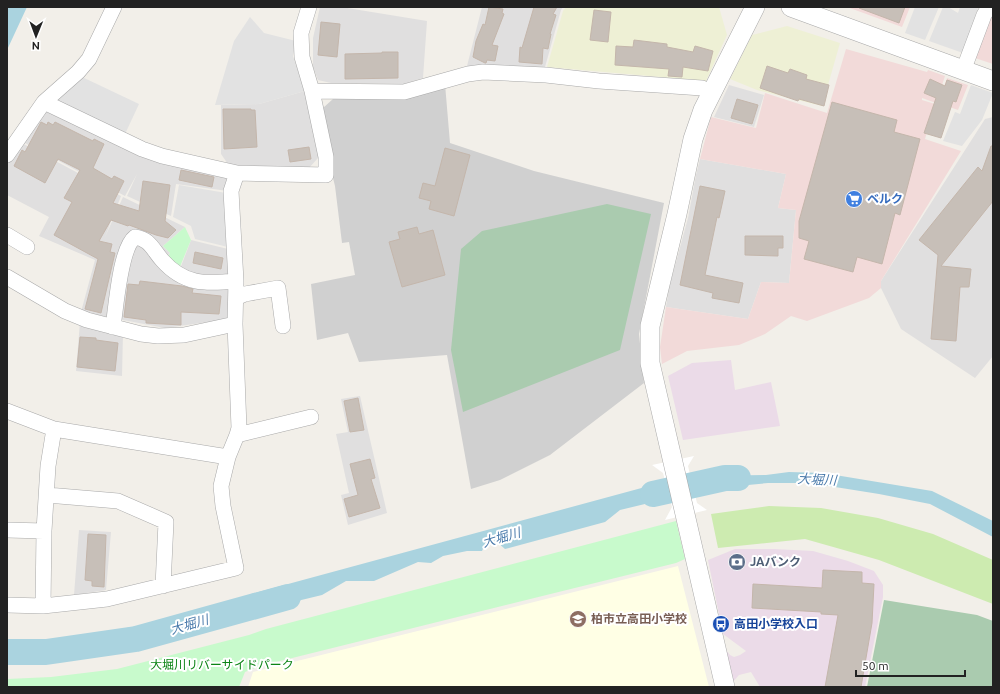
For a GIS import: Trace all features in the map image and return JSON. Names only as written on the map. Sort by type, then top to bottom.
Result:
[{"type":"street","points":[[7,155],[44,102],[78,72],[89,59],[114,7]]},
{"type":"street","points":[[44,102],[142,149],[162,156],[237,173],[326,175],[326,157],[312,91],[302,57],[301,33],[309,7]]},
{"type":"street","points":[[725,687],[650,363],[650,326],[697,125],[755,7]]},
{"type":"street","points":[[791,7],[993,81]]},
{"type":"street","points":[[963,71],[984,15],[989,7]]},
{"type":"street","points":[[312,91],[404,92],[420,89],[468,74],[491,72],[702,88],[712,93]]},
{"type":"street","points":[[7,605],[43,606],[107,599],[236,568],[223,506],[221,486],[228,458],[239,428],[235,324],[236,281],[231,191],[237,173]]},
{"type":"street","points":[[7,235],[27,247]]},
{"type":"street","points":[[113,327],[120,273],[126,248],[135,237],[142,238],[149,243],[162,261],[178,274],[194,282],[209,283],[236,281]]},
{"type":"street","points":[[7,277],[65,311],[87,320],[113,327],[158,336],[184,335],[235,324]]},
{"type":"street","points":[[236,298],[245,294],[278,288],[283,326]]},
{"type":"street","points":[[7,411],[54,430],[228,458]]},
{"type":"street","points":[[237,435],[311,418]]},
{"type":"street","points":[[43,606],[44,531],[48,466],[54,430]]},
{"type":"street","points":[[47,495],[118,501],[166,522],[163,586]]},
{"type":"street","points":[[7,530],[44,531]]},
{"type":"shaded area","points":[[320,7],[341,7],[427,21],[423,78],[404,84],[331,83],[318,80],[313,67],[313,38]]},
{"type":"shaded area","points":[[482,7],[563,7],[545,67],[467,66]]},
{"type":"shaded area","points":[[566,7],[719,7],[727,35],[706,81],[547,67],[563,11]]},
{"type":"shaded area","points":[[847,7],[910,7],[902,27]]},
{"type":"shaded area","points":[[915,7],[939,7],[925,40],[905,33]]},
{"type":"shaded area","points":[[943,7],[948,7],[958,13],[960,7],[978,8],[963,53],[929,41]]},
{"type":"shaded area","points":[[993,13],[993,64],[972,57]]},
{"type":"shaded area","points":[[250,17],[264,33],[296,41],[293,56],[305,91],[259,104],[215,105],[234,41]]},
{"type":"shaded area","points":[[787,26],[840,43],[822,106],[757,90],[730,79],[752,35]]},
{"type":"shaded area","points":[[846,49],[927,72],[928,70],[945,76],[936,103],[922,98],[922,100],[935,104],[925,139],[961,151],[881,281],[881,288],[869,298],[807,321],[791,316],[765,334],[739,345],[687,351],[662,364],[660,347],[666,307],[748,319],[761,282],[789,283],[796,210],[778,208],[786,174],[700,159],[711,117],[756,128],[765,93],[827,113]]},
{"type":"shaded area","points":[[80,76],[139,104],[125,134],[52,100]]},
{"type":"shaded area","points":[[947,78],[968,85],[958,110],[938,103]]},
{"type":"shaded area","points":[[445,84],[450,143],[534,171],[664,203],[639,334],[644,383],[550,455],[500,480],[471,489],[447,355],[359,362],[348,333],[317,340],[311,284],[355,275],[349,242],[342,243],[323,108],[333,99],[405,97]]},
{"type":"shaded area","points":[[729,85],[764,95],[754,127],[714,117]]},
{"type":"shaded area","points":[[971,85],[993,93],[982,120],[962,146],[943,141],[955,112],[960,114]]},
{"type":"shaded area","points":[[305,91],[319,157],[308,169],[230,167],[221,154],[221,105],[259,104]]},
{"type":"shaded area","points":[[51,110],[233,175],[228,191],[176,184],[171,216],[127,196],[137,174],[125,196],[23,142],[41,112]]},
{"type":"shaded area","points":[[993,117],[993,356],[975,378],[901,329],[881,288],[881,281],[985,119]]},
{"type":"shaded area","points":[[20,142],[121,196],[105,237],[123,197],[185,227],[163,246],[170,253],[167,257],[180,269],[191,240],[228,249],[230,319],[165,328],[81,312],[95,260],[39,236],[49,217],[7,195],[7,165]]},
{"type":"shaded area","points":[[700,159],[786,174],[778,208],[796,210],[789,283],[761,282],[748,319],[666,307],[669,288],[688,218]]},
{"type":"shaded area","points":[[179,185],[226,193],[228,247],[195,239],[191,226],[173,217]]},
{"type":"shaded area","points":[[607,204],[651,214],[620,350],[463,412],[451,350],[461,249],[482,231]]},
{"type":"shaded area","points":[[80,322],[123,333],[122,376],[76,371]]},
{"type":"shaded area","points":[[731,360],[735,390],[771,382],[780,426],[683,440],[668,376],[692,363]]},
{"type":"shaded area","points":[[360,396],[387,513],[348,525],[341,495],[349,493],[336,434],[348,432],[341,399]]},
{"type":"shaded area","points":[[79,530],[111,532],[106,590],[74,595]]},
{"type":"shaded area","points":[[735,549],[813,551],[848,561],[874,571],[883,585],[883,597],[865,687],[760,687],[751,672],[739,675],[731,684],[725,649],[734,657],[746,651],[723,634],[708,560]]},
{"type":"shaded area","name":"柏市立高田小学校","points":[[678,566],[709,687],[248,687],[253,672]]},
{"type":"shaded area","points":[[884,600],[977,615],[993,621],[993,687],[867,687]]},
{"type":"green space","points":[[185,227],[191,240],[179,269],[167,258],[170,253],[163,246]]},
{"type":"green space","points":[[769,506],[821,508],[878,518],[933,534],[993,560],[993,604],[879,560],[805,539],[718,548],[711,514]]},
{"type":"green space","name":"大堀川リバーサイドパーク","points":[[676,521],[685,559],[676,563],[260,666],[245,672],[239,687],[7,687],[7,679],[51,677],[117,669]]},
{"type":"water","points":[[7,7],[27,7],[7,50]]},
{"type":"water","points":[[789,472],[823,473],[932,491],[993,521],[993,537],[930,504],[810,483],[768,483],[705,489],[702,476],[766,475]]},
{"type":"water","points":[[671,480],[674,497],[620,510],[605,522],[505,549],[497,542],[486,542],[482,551],[467,551],[443,556],[431,563],[418,562],[374,581],[346,581],[322,595],[256,611],[251,594]]},
{"type":"water","points":[[236,602],[239,615],[182,630],[111,643],[43,653],[7,655],[7,643],[54,641],[177,619]]},
{"type":"pier","points":[[694,456],[688,466],[697,503],[707,510],[665,520],[672,507],[663,473],[652,465]]},
{"type":"building","points":[[489,7],[503,9],[502,13],[504,14],[492,45],[498,46],[495,61],[487,60],[485,63],[473,57],[476,41],[483,24],[485,25]]},
{"type":"building","points":[[534,7],[557,7],[553,14],[556,15],[550,34],[548,49],[543,48],[542,64],[519,62],[520,47],[522,48]]},
{"type":"building","points":[[859,7],[905,7],[899,23]]},
{"type":"building","points":[[594,10],[611,12],[608,42],[590,40]]},
{"type":"building","points":[[321,22],[340,24],[337,57],[318,55]]},
{"type":"building","points":[[634,40],[667,44],[667,47],[693,52],[695,46],[713,51],[708,71],[683,67],[682,77],[668,76],[669,69],[615,65],[616,46],[633,47]]},
{"type":"building","points":[[398,52],[398,78],[345,79],[345,54]]},
{"type":"building","points":[[767,66],[788,73],[790,69],[807,75],[806,79],[829,85],[824,106],[799,99],[798,101],[760,88]]},
{"type":"building","points":[[930,79],[945,86],[947,80],[962,85],[956,102],[953,101],[941,138],[924,133],[936,98],[924,93]]},
{"type":"building","points":[[737,99],[758,105],[752,124],[731,118]]},
{"type":"building","name":"ベルク","points":[[832,102],[897,120],[894,132],[920,139],[900,215],[895,213],[882,264],[857,257],[853,272],[804,259],[809,241],[799,238],[799,221]]},
{"type":"building","points":[[223,109],[255,110],[257,147],[224,149]]},
{"type":"building","points":[[41,122],[47,125],[48,122],[53,125],[55,122],[93,141],[94,139],[104,144],[93,168],[112,179],[114,176],[124,181],[113,203],[139,211],[143,181],[170,185],[165,221],[176,230],[168,238],[111,220],[99,241],[112,244],[110,252],[115,253],[101,313],[85,309],[98,259],[54,235],[72,202],[64,198],[80,170],[58,159],[45,183],[14,166],[22,150],[25,152]]},
{"type":"building","points":[[991,146],[993,146],[993,201],[941,266],[971,269],[969,287],[960,287],[956,341],[931,339],[938,255],[919,240],[978,167],[982,171]]},
{"type":"building","points":[[309,147],[311,159],[290,162],[288,150]]},
{"type":"building","points":[[445,148],[470,155],[454,216],[429,209],[431,201],[419,198],[423,183],[435,186]]},
{"type":"building","points":[[181,170],[214,177],[212,187],[179,180]]},
{"type":"building","points":[[700,186],[725,191],[719,218],[717,217],[705,275],[743,283],[739,303],[712,298],[713,293],[680,285]]},
{"type":"building","points":[[417,227],[419,234],[433,230],[445,275],[402,287],[389,242],[400,239],[398,232]]},
{"type":"building","points":[[745,236],[783,236],[783,248],[778,248],[778,256],[745,255]]},
{"type":"building","points":[[195,252],[223,258],[221,269],[193,263]]},
{"type":"building","points":[[140,281],[182,286],[193,289],[192,293],[221,296],[219,314],[181,312],[181,325],[146,323],[146,320],[124,317],[128,284],[139,285]]},
{"type":"building","points":[[80,337],[96,338],[96,340],[118,343],[115,371],[77,367]]},
{"type":"building","points":[[358,398],[364,430],[350,432],[344,401]]},
{"type":"building","points":[[370,459],[375,478],[371,479],[380,508],[349,517],[344,499],[358,495],[350,464]]},
{"type":"building","points":[[88,534],[106,535],[104,587],[92,586],[92,581],[85,580]]},
{"type":"building","name":"JAバンク","points":[[742,555],[744,567],[732,569],[730,557]]},
{"type":"building","points":[[823,570],[862,572],[862,583],[874,584],[872,623],[861,687],[825,687],[838,615],[821,614],[821,612],[752,608],[753,584],[822,588]]},
{"type":"waterway","name":"大堀川","points":[[653,494],[725,478],[738,478]]},
{"type":"waterway","name":"大堀川","points":[[7,652],[46,652],[136,639],[288,597]]},
{"type":"place","name":"ベルク","points":[[854,199]]},
{"type":"place","name":"JAバンク","points":[[737,562]]},
{"type":"place","name":"柏市立高田小学校","points":[[578,619]]},
{"type":"place","name":"高田小学校入口","points":[[721,624]]}]
